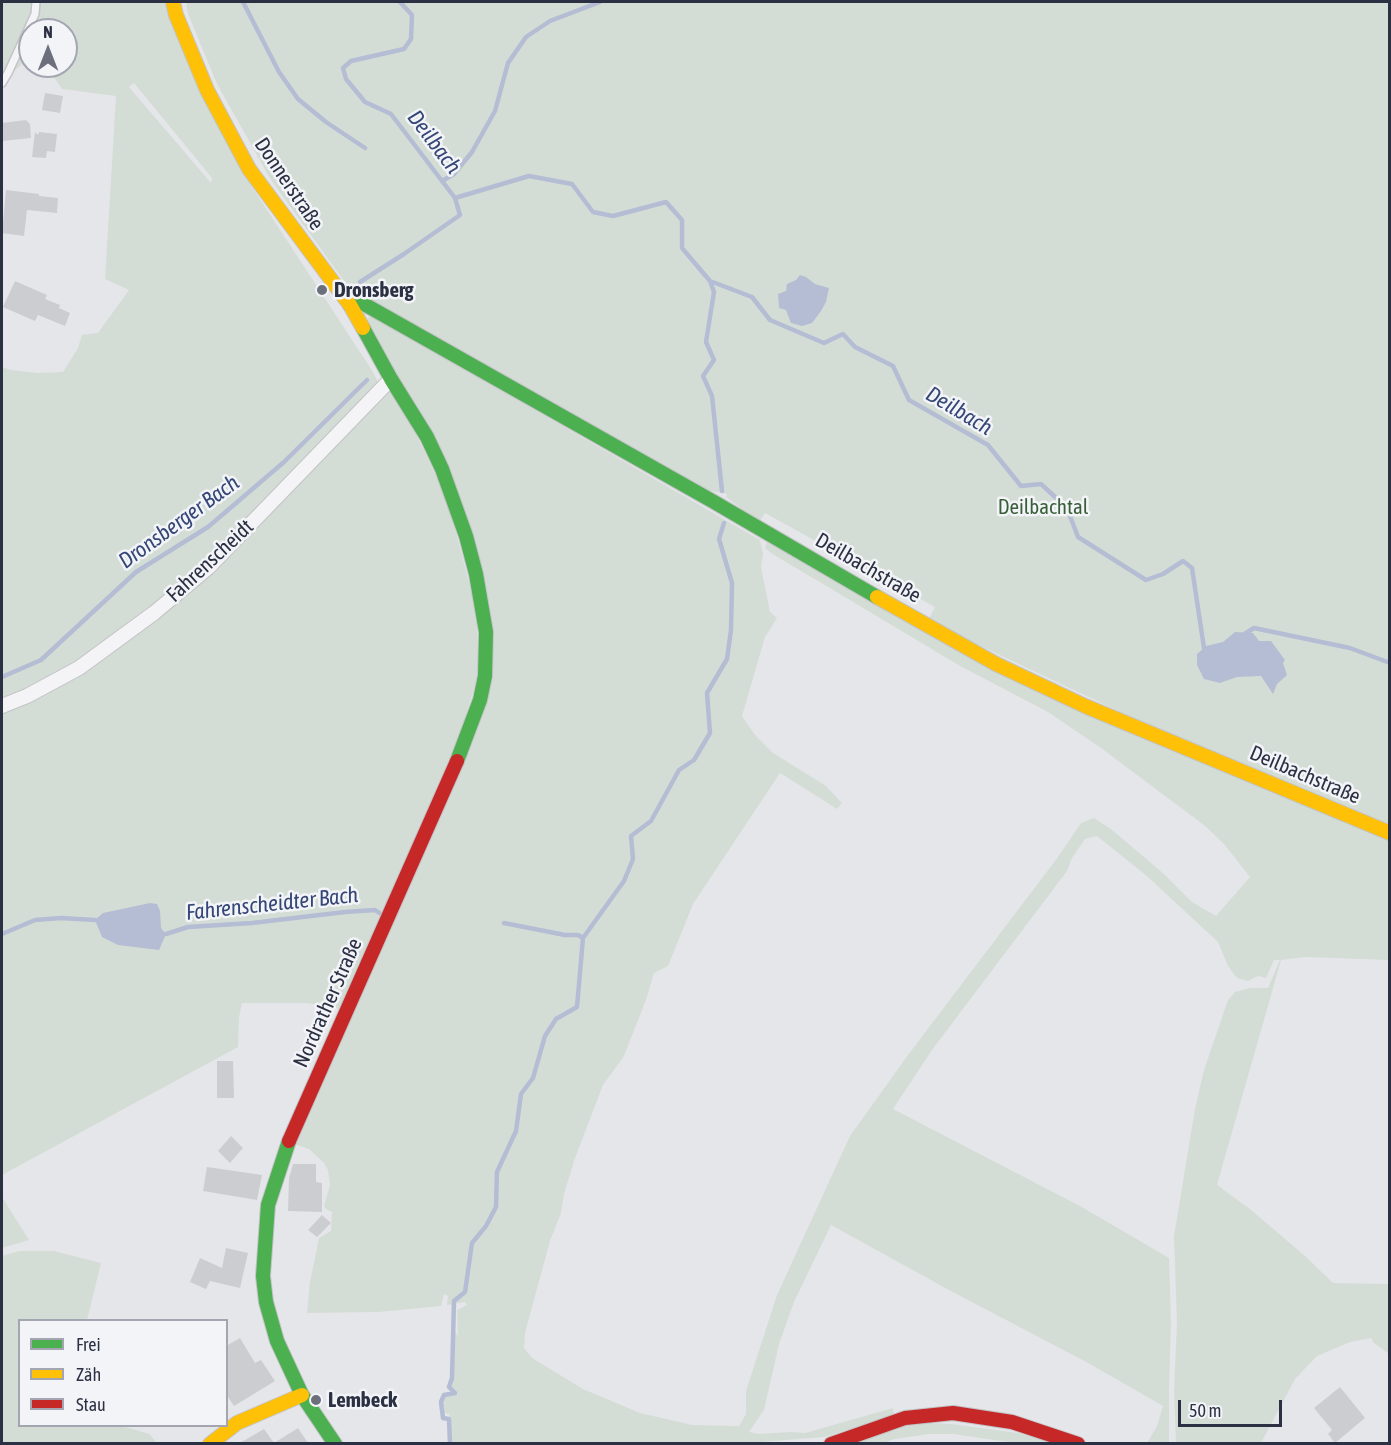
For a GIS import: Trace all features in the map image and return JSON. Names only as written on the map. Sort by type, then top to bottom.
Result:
[{"type":"main road","name":"Donnerstraße","points":[[173,2],[176,15],[207,90],[249,169],[350,305],[391,378]]},
{"type":"main road","name":"Deilbachstraße","points":[[350,305],[355,299],[996,664],[1084,706],[1389,833]]},
{"type":"main road","name":"Nordrather Straße","points":[[335,1443],[302,1395],[278,1341],[266,1302],[263,1276],[268,1205],[284,1153],[464,745],[480,700],[485,676],[484,613],[466,536],[437,459],[410,407],[391,378]]},
{"type":"main road","points":[[210,1443],[237,1423],[302,1395]]},
{"type":"main road","points":[[831,1443],[905,1418],[953,1413],[1012,1422],[1078,1443]]},
{"type":"street","name":"Fahrenscheidt","points":[[2,706],[27,696],[79,668],[154,613],[209,567],[391,378]]},
{"type":"lane","points":[[2,83],[35,14],[36,2]]},
{"type":"green space","points":[[2,2],[165,2],[243,173],[378,382],[318,448],[207,562],[151,609],[77,665],[2,702],[2,367],[37,373],[63,372],[78,348],[82,335],[98,333],[129,290],[105,279],[116,96],[62,89],[54,78],[78,78],[78,18],[18,18],[18,68],[8,77],[2,79],[3,29],[2,31]],"holes":[[[134,83],[212,178],[211,183],[129,87]]]},
{"type":"green space","name":"Deilbachtal","points":[[186,2],[1389,2],[1389,827],[1086,699],[928,621],[935,607],[765,513],[759,522],[726,497],[727,494],[702,489],[349,288],[271,180],[217,84],[188,14]]},
{"type":"green space","points":[[372,316],[760,540],[763,554],[761,567],[770,612],[777,618],[765,637],[742,716],[755,735],[773,753],[826,786],[842,803],[837,809],[780,773],[693,904],[668,966],[654,973],[624,1056],[603,1085],[574,1161],[525,1333],[524,1348],[532,1358],[583,1389],[640,1413],[692,1425],[739,1426],[746,1414],[746,1391],[777,1295],[850,1136],[1081,823],[1094,818],[1111,829],[1164,874],[1192,902],[1216,916],[1250,877],[1224,844],[1204,825],[1101,748],[1048,712],[962,667],[771,553],[765,548],[767,542],[807,564],[1389,839],[1389,960],[1306,957],[1281,960],[1217,1185],[1250,1209],[1333,1283],[1389,1284],[1389,1354],[1371,1338],[1350,1342],[1317,1356],[1295,1379],[1261,1443],[1176,1443],[1174,1391],[1177,1322],[1174,1236],[1195,1109],[1204,1070],[1228,1000],[1235,992],[1250,988],[1268,988],[1280,960],[1274,960],[1266,978],[1258,976],[1248,981],[1237,978],[1228,966],[1218,942],[1148,877],[1097,836],[1085,839],[1072,858],[1067,871],[932,1050],[893,1109],[1080,1206],[1169,1258],[1171,1322],[1169,1443],[1147,1443],[1157,1426],[1163,1406],[1090,1364],[831,1225],[794,1302],[779,1344],[764,1410],[749,1432],[760,1434],[805,1433],[893,1408],[894,1415],[824,1437],[690,1444],[451,1443],[451,1419],[449,1414],[444,1413],[443,1403],[445,1397],[458,1394],[451,1386],[454,1378],[455,1332],[458,1336],[457,1310],[467,1305],[465,1302],[447,1305],[448,1296],[444,1294],[441,1306],[378,1312],[307,1313],[310,1282],[319,1238],[331,1231],[332,1212],[324,1206],[330,1185],[328,1170],[324,1163],[309,1149],[294,1144],[484,703],[481,571],[367,318]]},
{"type":"green space","points":[[391,389],[404,409],[448,501],[477,614],[478,676],[458,741],[341,1010],[331,1006],[306,1003],[242,1003],[238,1047],[2,1175],[2,711],[160,615]]},
{"type":"green space","points":[[2,1197],[29,1240],[2,1248]]},
{"type":"green space","points":[[19,1251],[54,1251],[101,1263],[87,1319],[18,1319],[18,1427],[125,1427],[149,1434],[157,1443],[2,1443],[2,1256]]},
{"type":"green space","points":[[929,1423],[1018,1433],[1054,1443],[1015,1443],[953,1434],[929,1434],[883,1443],[851,1444],[905,1426]]},
{"type":"water","points":[[800,275],[815,284],[829,288],[821,311],[812,323],[802,326],[791,323],[786,310],[779,308],[778,294],[786,291],[787,284],[796,280]]},
{"type":"water","points":[[1235,632],[1253,633],[1259,641],[1271,641],[1285,660],[1283,663],[1287,675],[1277,684],[1273,694],[1261,676],[1237,677],[1220,683],[1204,679],[1197,665],[1197,654],[1206,646],[1223,642]]},
{"type":"water","points":[[150,903],[157,904],[160,911],[161,928],[166,934],[159,950],[118,945],[102,937],[95,920],[103,913]]},
{"type":"building","points":[[45,93],[63,96],[60,113],[42,110]]},
{"type":"building","points":[[26,120],[30,124],[31,138],[2,141],[2,123]]},
{"type":"building","points":[[35,132],[38,135],[39,132],[57,134],[55,152],[47,151],[46,158],[32,157]]},
{"type":"building","points":[[6,190],[58,198],[57,213],[27,210],[24,236],[2,233]]},
{"type":"building","points":[[15,281],[47,295],[45,299],[60,305],[59,308],[70,313],[65,326],[38,315],[35,321],[3,307]]},
{"type":"building","points":[[217,1061],[233,1061],[234,1098],[217,1098]]},
{"type":"building","points":[[231,1136],[243,1148],[230,1163],[218,1151]]},
{"type":"building","points":[[293,1164],[316,1164],[316,1182],[322,1183],[322,1212],[288,1211],[289,1178]]},
{"type":"building","points":[[207,1167],[262,1175],[257,1200],[203,1191]]},
{"type":"building","points":[[322,1215],[331,1223],[317,1237],[308,1230]]},
{"type":"building","points":[[226,1248],[248,1253],[240,1288],[210,1281],[206,1289],[190,1282],[200,1258],[222,1268]]},
{"type":"building","points":[[240,1338],[255,1363],[261,1360],[275,1381],[234,1406],[228,1397],[228,1345]]},
{"type":"building","points":[[1340,1387],[1365,1418],[1335,1443],[1328,1434],[1332,1430],[1314,1408]]},
{"type":"building","points":[[298,1428],[308,1443],[274,1443]]},
{"type":"building","points":[[264,1429],[274,1443],[240,1443]]},
{"type":"waterway","points":[[243,2],[279,72],[298,99],[326,122],[365,148]]},
{"type":"waterway","name":"Deilbach","points":[[400,2],[412,15],[411,39],[404,49],[351,61],[343,68],[346,79],[365,102],[391,114],[455,198],[529,176],[572,184],[593,212],[613,216],[666,202],[682,220],[682,248],[710,281],[752,297],[770,320],[824,343],[843,334],[855,347],[893,366],[909,400],[988,445],[1021,486],[1041,484],[1067,508],[1078,537],[1146,580],[1163,574],[1183,561],[1192,568],[1204,648],[1207,652]]},
{"type":"waterway","points":[[442,181],[454,174],[472,152],[495,111],[508,63],[526,37],[550,21],[600,2]]},
{"type":"waterway","name":"Dronsberger Bach","points":[[360,282],[460,215],[455,198]]},
{"type":"waterway","points":[[710,281],[714,292],[706,342],[714,360],[703,376],[712,396],[722,491]]},
{"type":"waterway","name":"Dronsberger Bach","points":[[2,677],[41,660],[136,572],[208,527],[284,462],[367,380]]},
{"type":"waterway","points":[[450,1444],[449,1419],[443,1418],[441,1402],[444,1395],[455,1393],[449,1387],[452,1378],[454,1301],[465,1292],[472,1243],[486,1226],[496,1207],[497,1172],[516,1131],[521,1094],[533,1078],[545,1036],[556,1019],[577,1007],[583,938],[624,881],[633,859],[631,836],[651,821],[679,770],[694,760],[710,733],[707,693],[727,659],[731,630],[732,583],[719,539],[724,523]]},
{"type":"waterway","name":"Deilbach","points":[[1243,635],[1254,628],[1350,648],[1390,663]]},
{"type":"waterway","name":"Fahrenscheidter Bach","points":[[166,934],[188,927],[252,923],[345,912],[375,910],[381,914]]},
{"type":"waterway","name":"Fahrenscheidter Bach","points":[[2,934],[35,920],[61,918],[95,920]]},
{"type":"waterway","name":"Fahrenscheidter Bach","points":[[504,923],[565,935],[578,935],[583,938]]},
{"type":"traffic: fast","points":[[350,305],[355,299],[877,597]]},
{"type":"traffic: fast","points":[[363,328],[427,437],[442,469],[466,536],[476,574],[486,632],[485,676],[480,700],[457,761]]},
{"type":"traffic: fast","points":[[289,1141],[268,1205],[263,1276],[266,1302],[277,1341],[302,1395],[335,1444]]},
{"type":"traffic: slow","points":[[173,2],[176,15],[207,90],[249,169],[350,305],[363,328]]},
{"type":"traffic: slow","points":[[877,597],[996,664],[1085,706],[1390,833]]},
{"type":"traffic: slow","points":[[210,1444],[237,1423],[302,1395]]},
{"type":"traffic: jam","points":[[289,1141],[457,761]]},
{"type":"traffic: jam","points":[[831,1444],[905,1418],[953,1413],[1012,1422],[1078,1444]]},
{"type":"place","name":"Dronsberg","points":[[322,290]]},
{"type":"place","name":"Lembeck","points":[[316,1400]]}]
